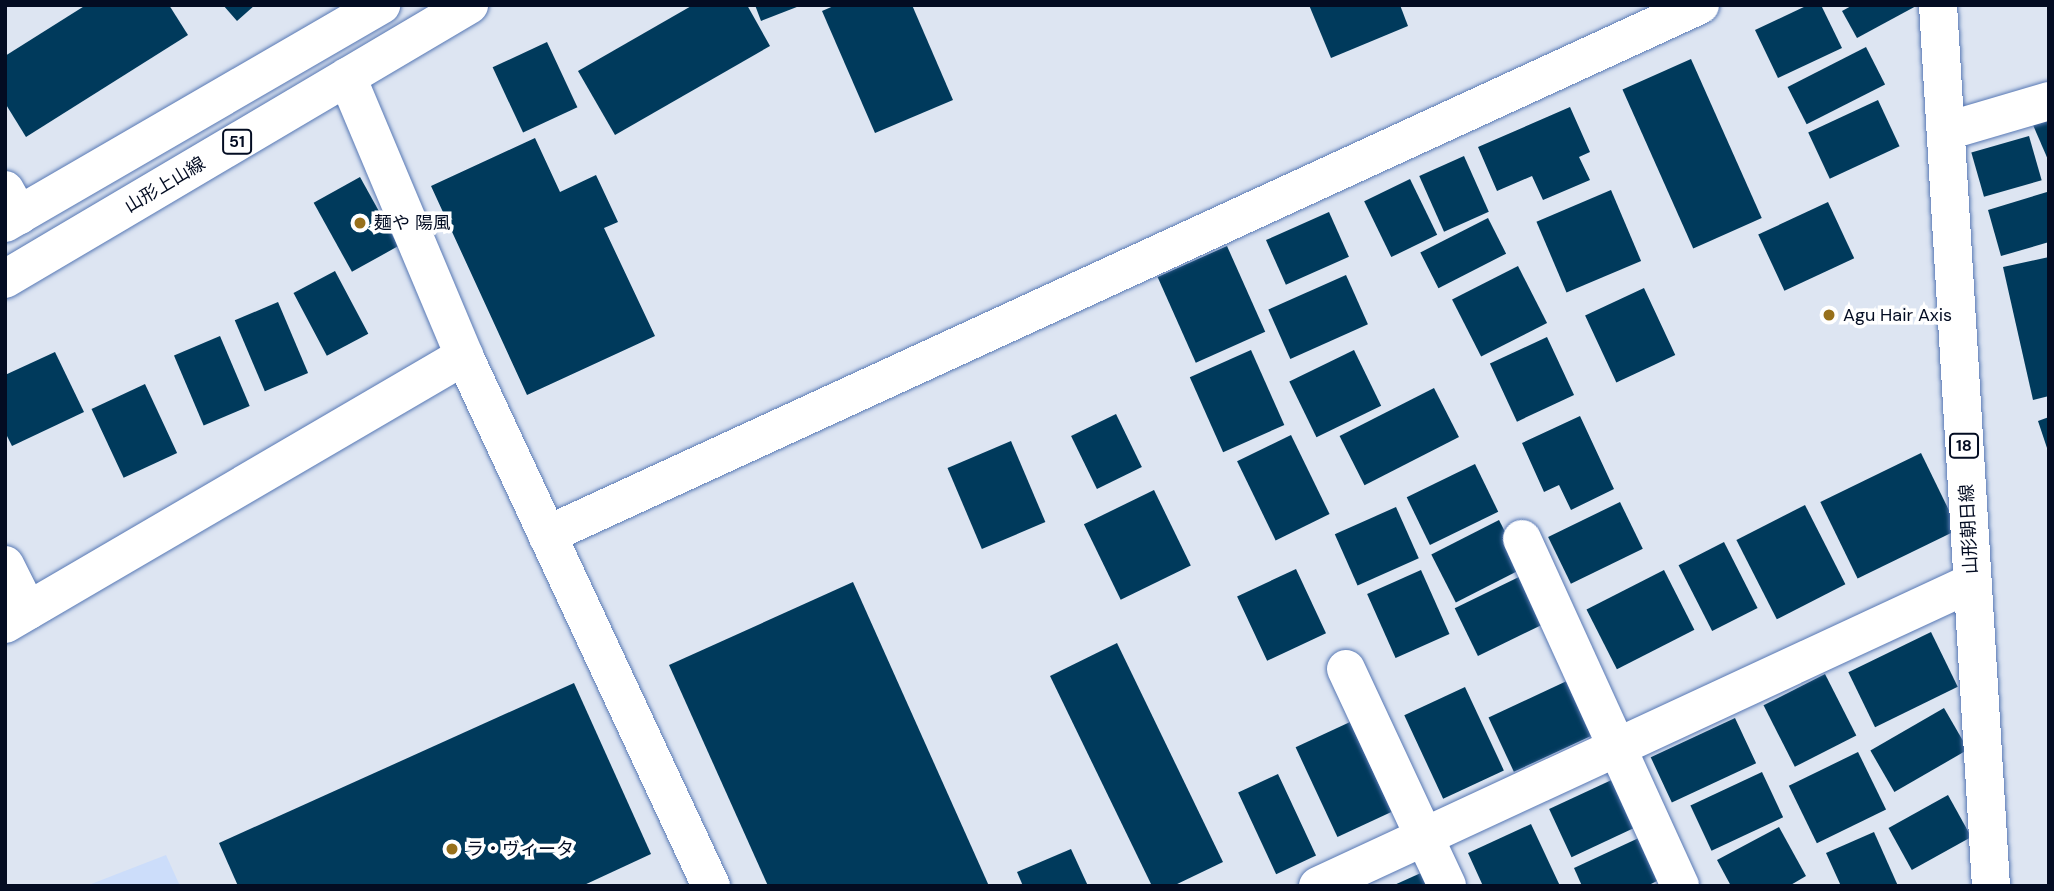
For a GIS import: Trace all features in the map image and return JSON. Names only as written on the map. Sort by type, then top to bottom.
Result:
[{"type":"street","points":[[10,209],[381,5]]},
{"type":"street","name":"山形上山線","points":[[5,279],[469,5]]},
{"type":"street","points":[[547,535],[1700,5]]},
{"type":"street","name":"山形朝日線","points":[[1938,5],[1991,886]]},
{"type":"street","points":[[347,77],[464,356],[711,886]]},
{"type":"street","points":[[1947,131],[2049,101]]},
{"type":"street","points":[[5,565],[16,618],[464,356]]},
{"type":"street","points":[[1522,539],[1680,886]]},
{"type":"street","points":[[1318,886],[1971,583]]},
{"type":"street","points":[[1346,669],[1447,886]]},
{"type":"shaded area","points":[[166,855],[180,886],[86,886]]},
{"type":"building","points":[[86,5],[169,5],[188,35],[26,137],[5,103],[5,56]]},
{"type":"building","points":[[223,5],[255,5],[237,21]]},
{"type":"building","points":[[693,5],[747,5],[770,46],[615,135],[578,71]]},
{"type":"building","points":[[755,5],[802,5],[761,21]]},
{"type":"building","points":[[836,5],[912,5],[953,100],[875,133],[822,11]]},
{"type":"building","points":[[1309,5],[1400,5],[1408,26],[1331,58]]},
{"type":"building","points":[[1808,5],[1821,5],[1842,48],[1778,78],[1755,30]]},
{"type":"building","points":[[1853,5],[1918,5],[1857,38],[1842,11]]},
{"type":"building","points":[[547,42],[577,107],[523,133],[493,67]]},
{"type":"building","points":[[1866,47],[1885,84],[1807,124],[1788,87]]},
{"type":"building","points":[[1691,59],[1762,218],[1693,248],[1622,90]]},
{"type":"building","points":[[1878,100],[1900,146],[1830,179],[1808,133]]},
{"type":"building","points":[[1570,107],[1590,152],[1579,157],[1590,180],[1543,200],[1532,176],[1497,191],[1478,147]]},
{"type":"building","points":[[2049,118],[2049,162],[2033,125]]},
{"type":"building","points":[[2029,136],[2042,180],[1984,197],[1971,153]]},
{"type":"building","points":[[535,138],[560,192],[596,175],[618,222],[604,228],[655,336],[527,395],[431,186]]},
{"type":"building","points":[[1464,156],[1489,212],[1444,232],[1419,176]]},
{"type":"building","points":[[360,177],[398,246],[352,272],[314,203]]},
{"type":"building","points":[[1410,179],[1437,235],[1391,257],[1364,201]]},
{"type":"building","points":[[1611,190],[1641,261],[1567,293],[1536,222]]},
{"type":"building","points":[[2047,192],[2049,242],[2001,256],[1988,210]]},
{"type":"building","points":[[1828,202],[1854,258],[1784,291],[1758,235]]},
{"type":"building","points":[[1329,212],[1349,257],[1286,285],[1266,240]]},
{"type":"building","points":[[1488,218],[1506,254],[1438,288],[1420,253]]},
{"type":"building","points":[[1227,246],[1265,332],[1196,363],[1158,277]]},
{"type":"building","points":[[2049,257],[2049,396],[2033,400],[2003,267]]},
{"type":"building","points":[[1518,266],[1547,323],[1481,357],[1452,300]]},
{"type":"building","points":[[335,271],[368,334],[327,356],[294,293]]},
{"type":"building","points":[[1346,275],[1368,324],[1290,359],[1268,310]]},
{"type":"building","points":[[1644,288],[1675,355],[1616,383],[1585,315]]},
{"type":"building","points":[[278,302],[308,373],[265,391],[235,320]]},
{"type":"building","points":[[220,336],[250,406],[204,425],[174,356]]},
{"type":"building","points":[[1547,337],[1574,395],[1517,422],[1490,364]]},
{"type":"building","points":[[1251,350],[1284,425],[1223,452],[1190,377]]},
{"type":"building","points":[[1354,350],[1381,406],[1316,437],[1289,382]]},
{"type":"building","points":[[55,352],[84,412],[12,446],[5,432],[5,375]]},
{"type":"building","points":[[145,384],[177,453],[124,478],[92,409]]},
{"type":"building","points":[[1434,388],[1459,437],[1365,485],[1340,436]]},
{"type":"building","points":[[1116,414],[1142,467],[1097,489],[1071,436]]},
{"type":"building","points":[[1580,416],[1614,489],[1571,510],[1559,485],[1544,492],[1522,443]]},
{"type":"building","points":[[2049,417],[2049,451],[2048,451],[2038,421]]},
{"type":"building","points":[[1291,435],[1330,514],[1276,540],[1237,461]]},
{"type":"building","points":[[1011,441],[1045,522],[982,549],[947,468]]},
{"type":"building","points":[[1921,453],[1958,529],[1858,578],[1820,502]]},
{"type":"building","points":[[1475,464],[1498,512],[1430,545],[1407,497]]},
{"type":"building","points":[[1154,490],[1191,565],[1121,600],[1084,524]]},
{"type":"building","points":[[1620,502],[1643,549],[1571,584],[1548,537]]},
{"type":"building","points":[[1805,505],[1845,584],[1777,619],[1736,540]]},
{"type":"building","points":[[1396,507],[1419,558],[1358,585],[1335,534]]},
{"type":"building","points":[[1499,520],[1524,568],[1456,603],[1431,555]]},
{"type":"building","points":[[1724,542],[1758,608],[1712,631],[1679,565]]},
{"type":"building","points":[[1296,569],[1326,633],[1267,661],[1237,596]]},
{"type":"building","points":[[1421,570],[1449,634],[1396,658],[1367,594]]},
{"type":"building","points":[[1664,570],[1694,630],[1617,669],[1586,609]]},
{"type":"building","points":[[1523,575],[1546,623],[1478,656],[1455,608]]},
{"type":"building","points":[[853,582],[989,886],[768,886],[669,665]]},
{"type":"building","points":[[1931,632],[1958,687],[1875,727],[1848,672]]},
{"type":"building","points":[[1117,643],[1223,862],[1173,886],[1152,886],[1050,676]]},
{"type":"building","points":[[1825,674],[1856,735],[1795,767],[1764,705]]},
{"type":"building","points":[[1571,679],[1596,733],[1514,772],[1489,717]]},
{"type":"building","points":[[574,683],[651,854],[582,886],[238,886],[219,843]]},
{"type":"building","points":[[1465,687],[1504,770],[1443,799],[1404,715]]},
{"type":"building","points":[[1944,708],[1968,750],[1894,792],[1870,751]]},
{"type":"building","points":[[1735,718],[1756,763],[1672,803],[1651,757]]},
{"type":"building","points":[[1350,722],[1392,812],[1337,837],[1296,747]]},
{"type":"building","points":[[1858,752],[1886,810],[1817,843],[1789,786]]},
{"type":"building","points":[[1762,772],[1783,817],[1712,851],[1690,805]]},
{"type":"building","points":[[1278,774],[1316,856],[1276,874],[1238,793]]},
{"type":"building","points":[[1618,777],[1640,825],[1572,857],[1549,809]]},
{"type":"building","points":[[1948,795],[1971,837],[1912,870],[1889,828]]},
{"type":"building","points":[[1531,824],[1560,886],[1483,886],[1468,853]]},
{"type":"building","points":[[1779,827],[1806,876],[1789,886],[1731,886],[1717,860]]},
{"type":"building","points":[[1874,832],[1898,886],[1841,886],[1826,853]]},
{"type":"building","points":[[1643,836],[1663,878],[1647,886],[1582,886],[1574,868]]},
{"type":"building","points":[[1071,849],[1088,886],[1023,886],[1017,872]]},
{"type":"building","points":[[1423,872],[1429,886],[1392,886]]},
{"type":"place","name":"麺や 陽風","points":[[360,223]]},
{"type":"place","name":"Agu Hair Axis","points":[[1829,315]]},
{"type":"place","name":"ラ・ヴィータ","points":[[452,849]]}]
